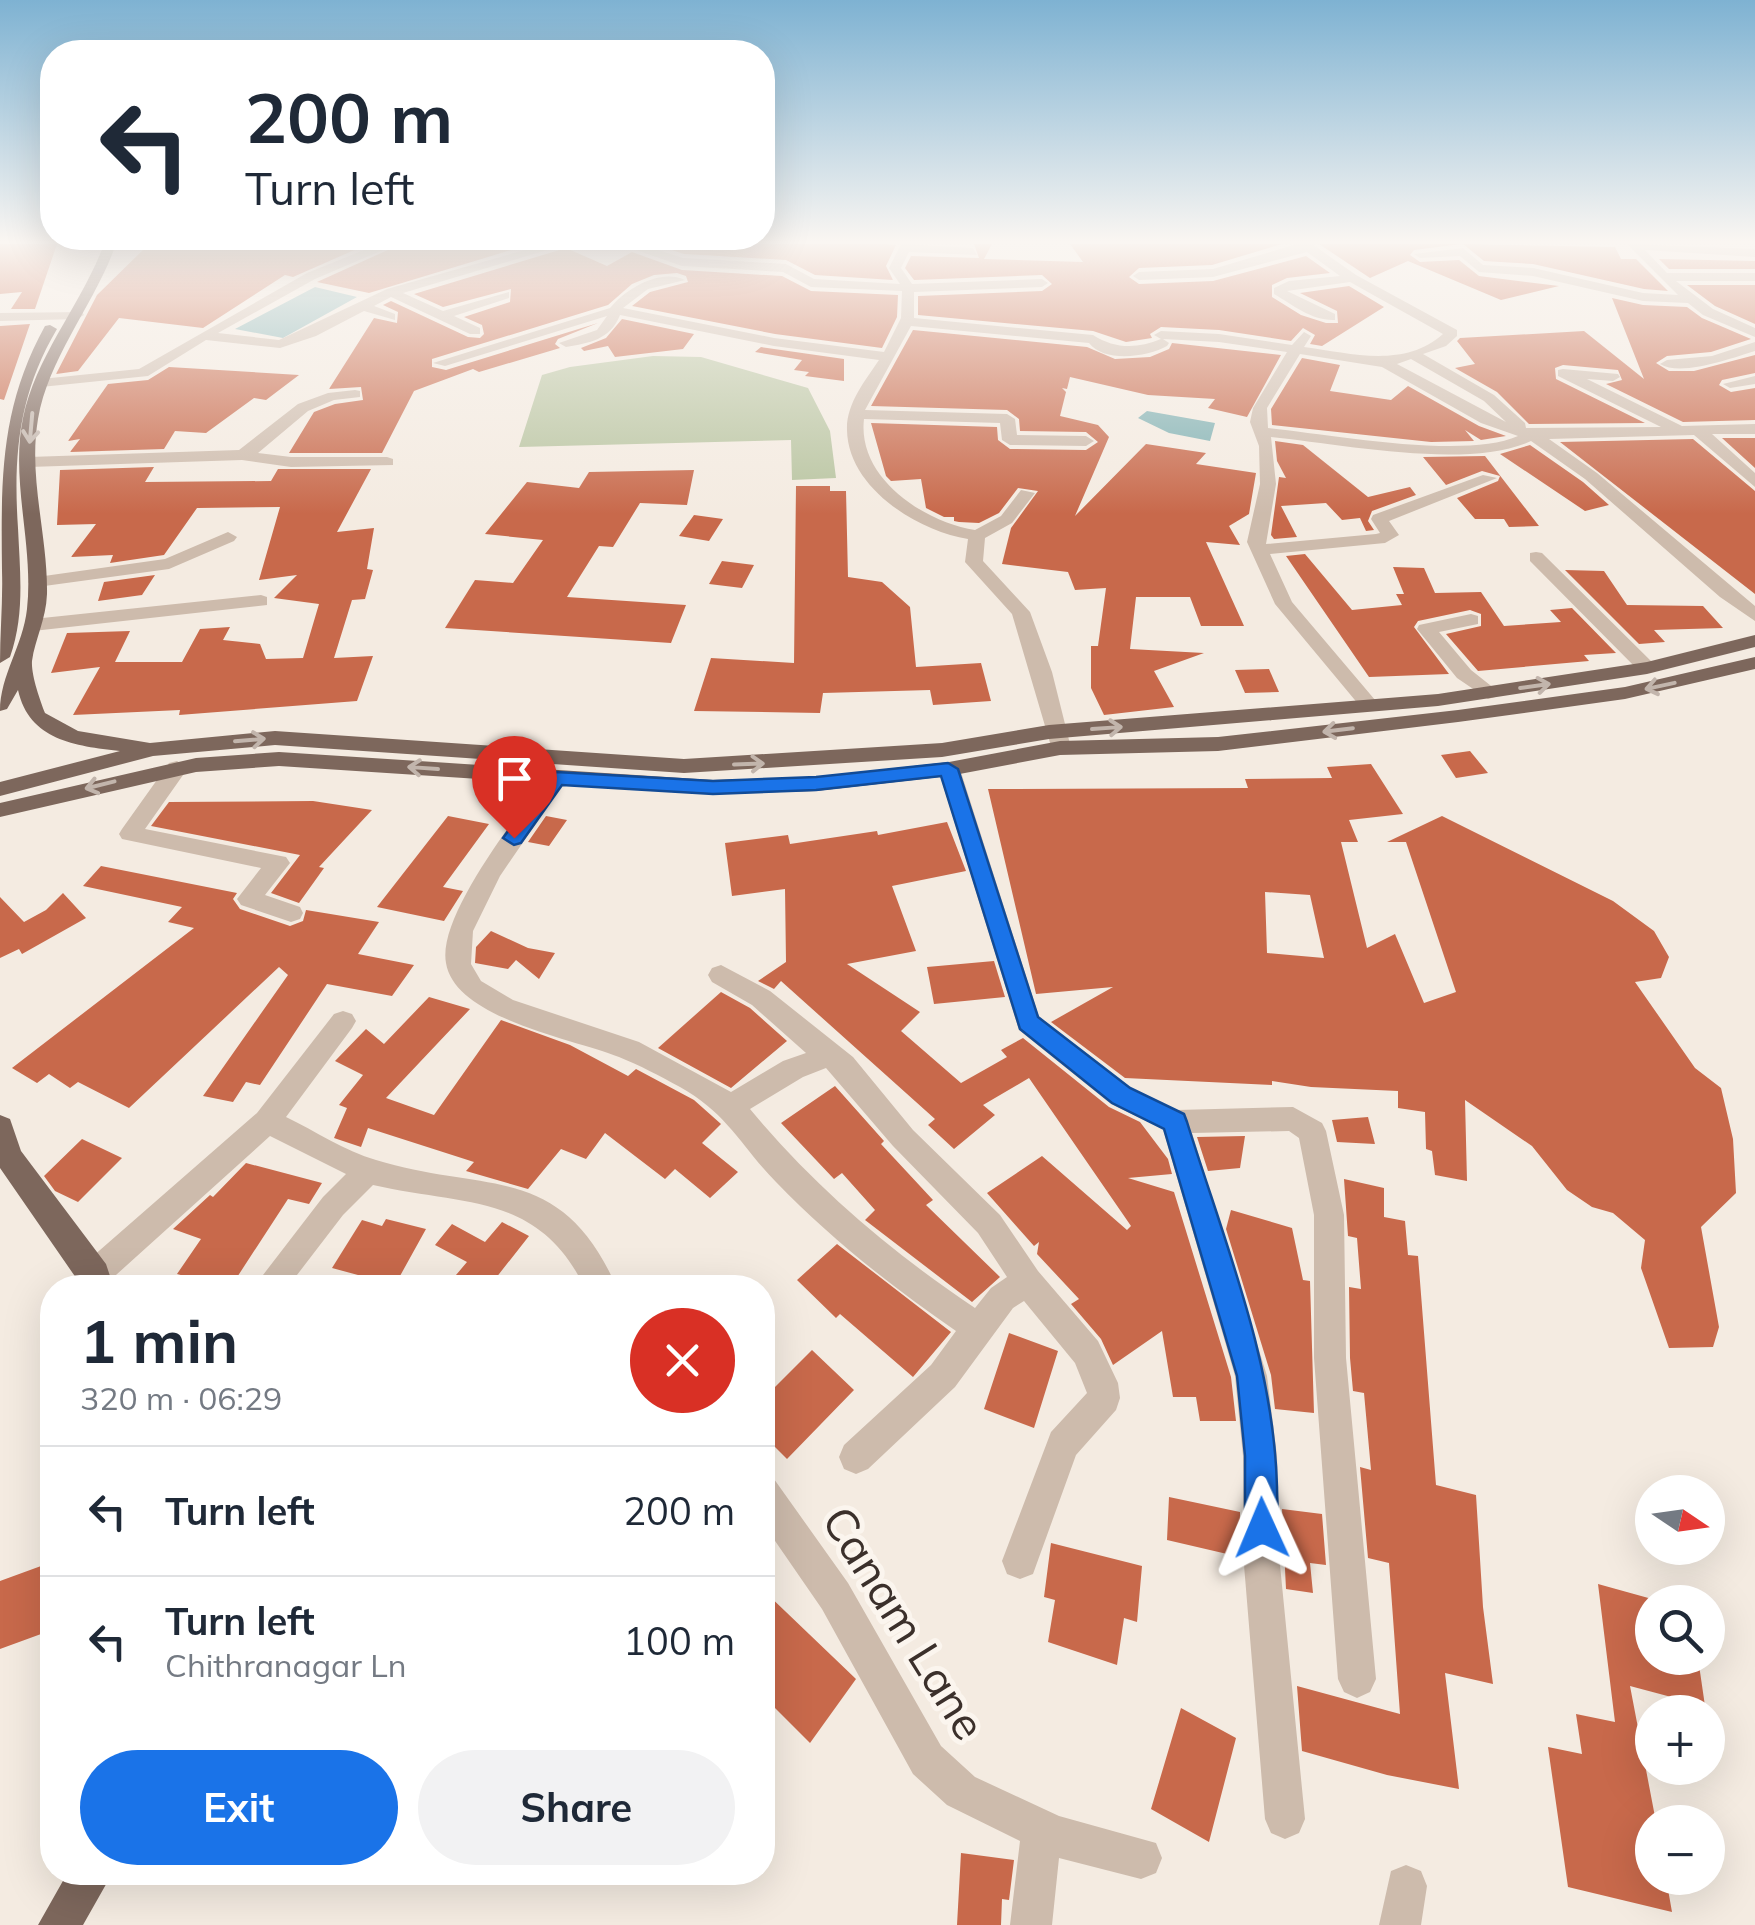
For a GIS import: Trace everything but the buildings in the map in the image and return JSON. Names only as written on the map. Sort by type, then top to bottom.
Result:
[{"type":"main road","points":[[0,657],[8,638],[12,598],[9,429],[14,397],[24,370],[53,334]]},
{"type":"main road","points":[[0,705],[23,665],[34,624],[37,582],[31,419],[60,334]]},
{"type":"main road","points":[[0,788],[153,749],[275,738],[684,766],[942,750],[1488,693],[1647,668],[1755,641]]},
{"type":"main road","points":[[0,810],[177,768],[279,759],[713,788],[816,784],[948,769],[1057,740],[1210,744],[1458,716],[1625,693],[1755,664]]},
{"type":"main road","points":[[23,665],[36,716],[52,728],[76,737],[153,749]]},
{"type":"main road","points":[[0,1127],[8,1156],[93,1275]]},
{"type":"main road","points":[[59,1925],[84,1885]]},
{"type":"street","points":[[42,382],[143,373],[208,334]]},
{"type":"street","points":[[204,336],[280,344],[311,334]]},
{"type":"street","points":[[440,363],[540,334]]},
{"type":"street","points":[[566,343],[598,334]]},
{"type":"street","points":[[730,334],[889,357]]},
{"type":"street","points":[[898,334],[856,414],[856,441],[878,482],[916,514],[944,529],[977,535],[1000,526],[1016,512],[1027,493]]},
{"type":"street","points":[[1035,334],[1093,339],[1099,347],[1146,352],[1161,339],[1301,342],[1386,363],[1486,420],[1538,435],[1755,430]]},
{"type":"street","points":[[1386,363],[1414,355],[1451,338],[1452,334]]},
{"type":"street","points":[[1301,342],[1260,408],[1258,422],[1263,432],[1268,484],[1258,529],[1259,550],[1284,604],[1371,707]]},
{"type":"street","points":[[1667,364],[1714,360],[1755,346]]},
{"type":"street","points":[[1414,355],[1489,398],[1515,424],[1576,461],[1694,568],[1755,614]]},
{"type":"street","points":[[1613,376],[1563,373],[1680,430]]},
{"type":"street","points":[[1730,384],[1755,380]]},
{"type":"street","points":[[242,456],[256,449],[308,402],[327,395],[355,394]]},
{"type":"street","points":[[856,414],[1007,419],[1010,440],[1086,440]]},
{"type":"street","points":[[1698,430],[1755,482]]},
{"type":"street","points":[[1263,432],[1480,450],[1524,442],[1538,435]]},
{"type":"street","points":[[30,462],[242,456],[291,462],[386,462]]},
{"type":"street","points":[[1259,550],[1379,539],[1390,534],[1378,519],[1382,515],[1408,510],[1489,478]]},
{"type":"street","points":[[977,535],[974,562],[1021,612],[1042,672],[1057,740]]},
{"type":"street","points":[[37,582],[169,564],[228,537]]},
{"type":"street","points":[[1536,557],[1647,668]]},
{"type":"street","points":[[34,624],[261,601]]},
{"type":"street","points":[[1472,620],[1426,630],[1464,674],[1488,693]]},
{"type":"street","points":[[177,768],[130,834],[278,863],[249,899],[291,913]]},
{"type":"street","points":[[948,769],[1028,1022],[1121,1096],[1175,1122],[1293,1119],[1312,1131],[1329,1215],[1330,1358],[1358,1679]]},
{"type":"street","points":[[556,778],[490,873],[461,932],[458,964],[472,988],[504,1007],[630,1050],[691,1080],[731,1106],[784,1172],[906,1280],[978,1328]]},
{"type":"street","points":[[721,976],[761,998],[828,1056],[843,1064],[903,1138],[989,1224],[1027,1281],[1086,1352],[1104,1383],[1104,1398],[1063,1444],[1020,1561]]},
{"type":"street","points":[[103,1275],[267,1121],[343,1021]]},
{"type":"street","points":[[731,1106],[793,1069],[828,1056]]},
{"type":"street","points":[[267,1121],[368,1171],[409,1183],[486,1194],[536,1211],[569,1233],[594,1275]]},
{"type":"street","points":[[1175,1122],[1252,1376],[1260,1456],[1262,1564],[1285,1819]]},
{"type":"street","points":[[278,1275],[333,1206],[368,1171]]},
{"type":"street","points":[[856,1457],[942,1376],[1002,1298],[1027,1281]]},
{"type":"street","name":"Canam Lane","points":[[775,1511],[843,1609],[926,1760],[960,1791],[1042,1830],[1141,1858]]},
{"type":"street","points":[[1031,1925],[1042,1830]]},
{"type":"green space","points":[[653,356],[701,357],[808,388],[830,431],[836,478],[792,480],[791,440],[519,447],[542,375],[570,367]]},
{"type":"water","points":[[1147,411],[1215,423],[1210,441],[1169,433],[1138,418]]},
{"type":"route","points":[[514,838],[556,778],[713,788],[816,784],[948,769],[1028,1022],[1121,1096],[1175,1122],[1252,1376],[1262,1528]]}]
